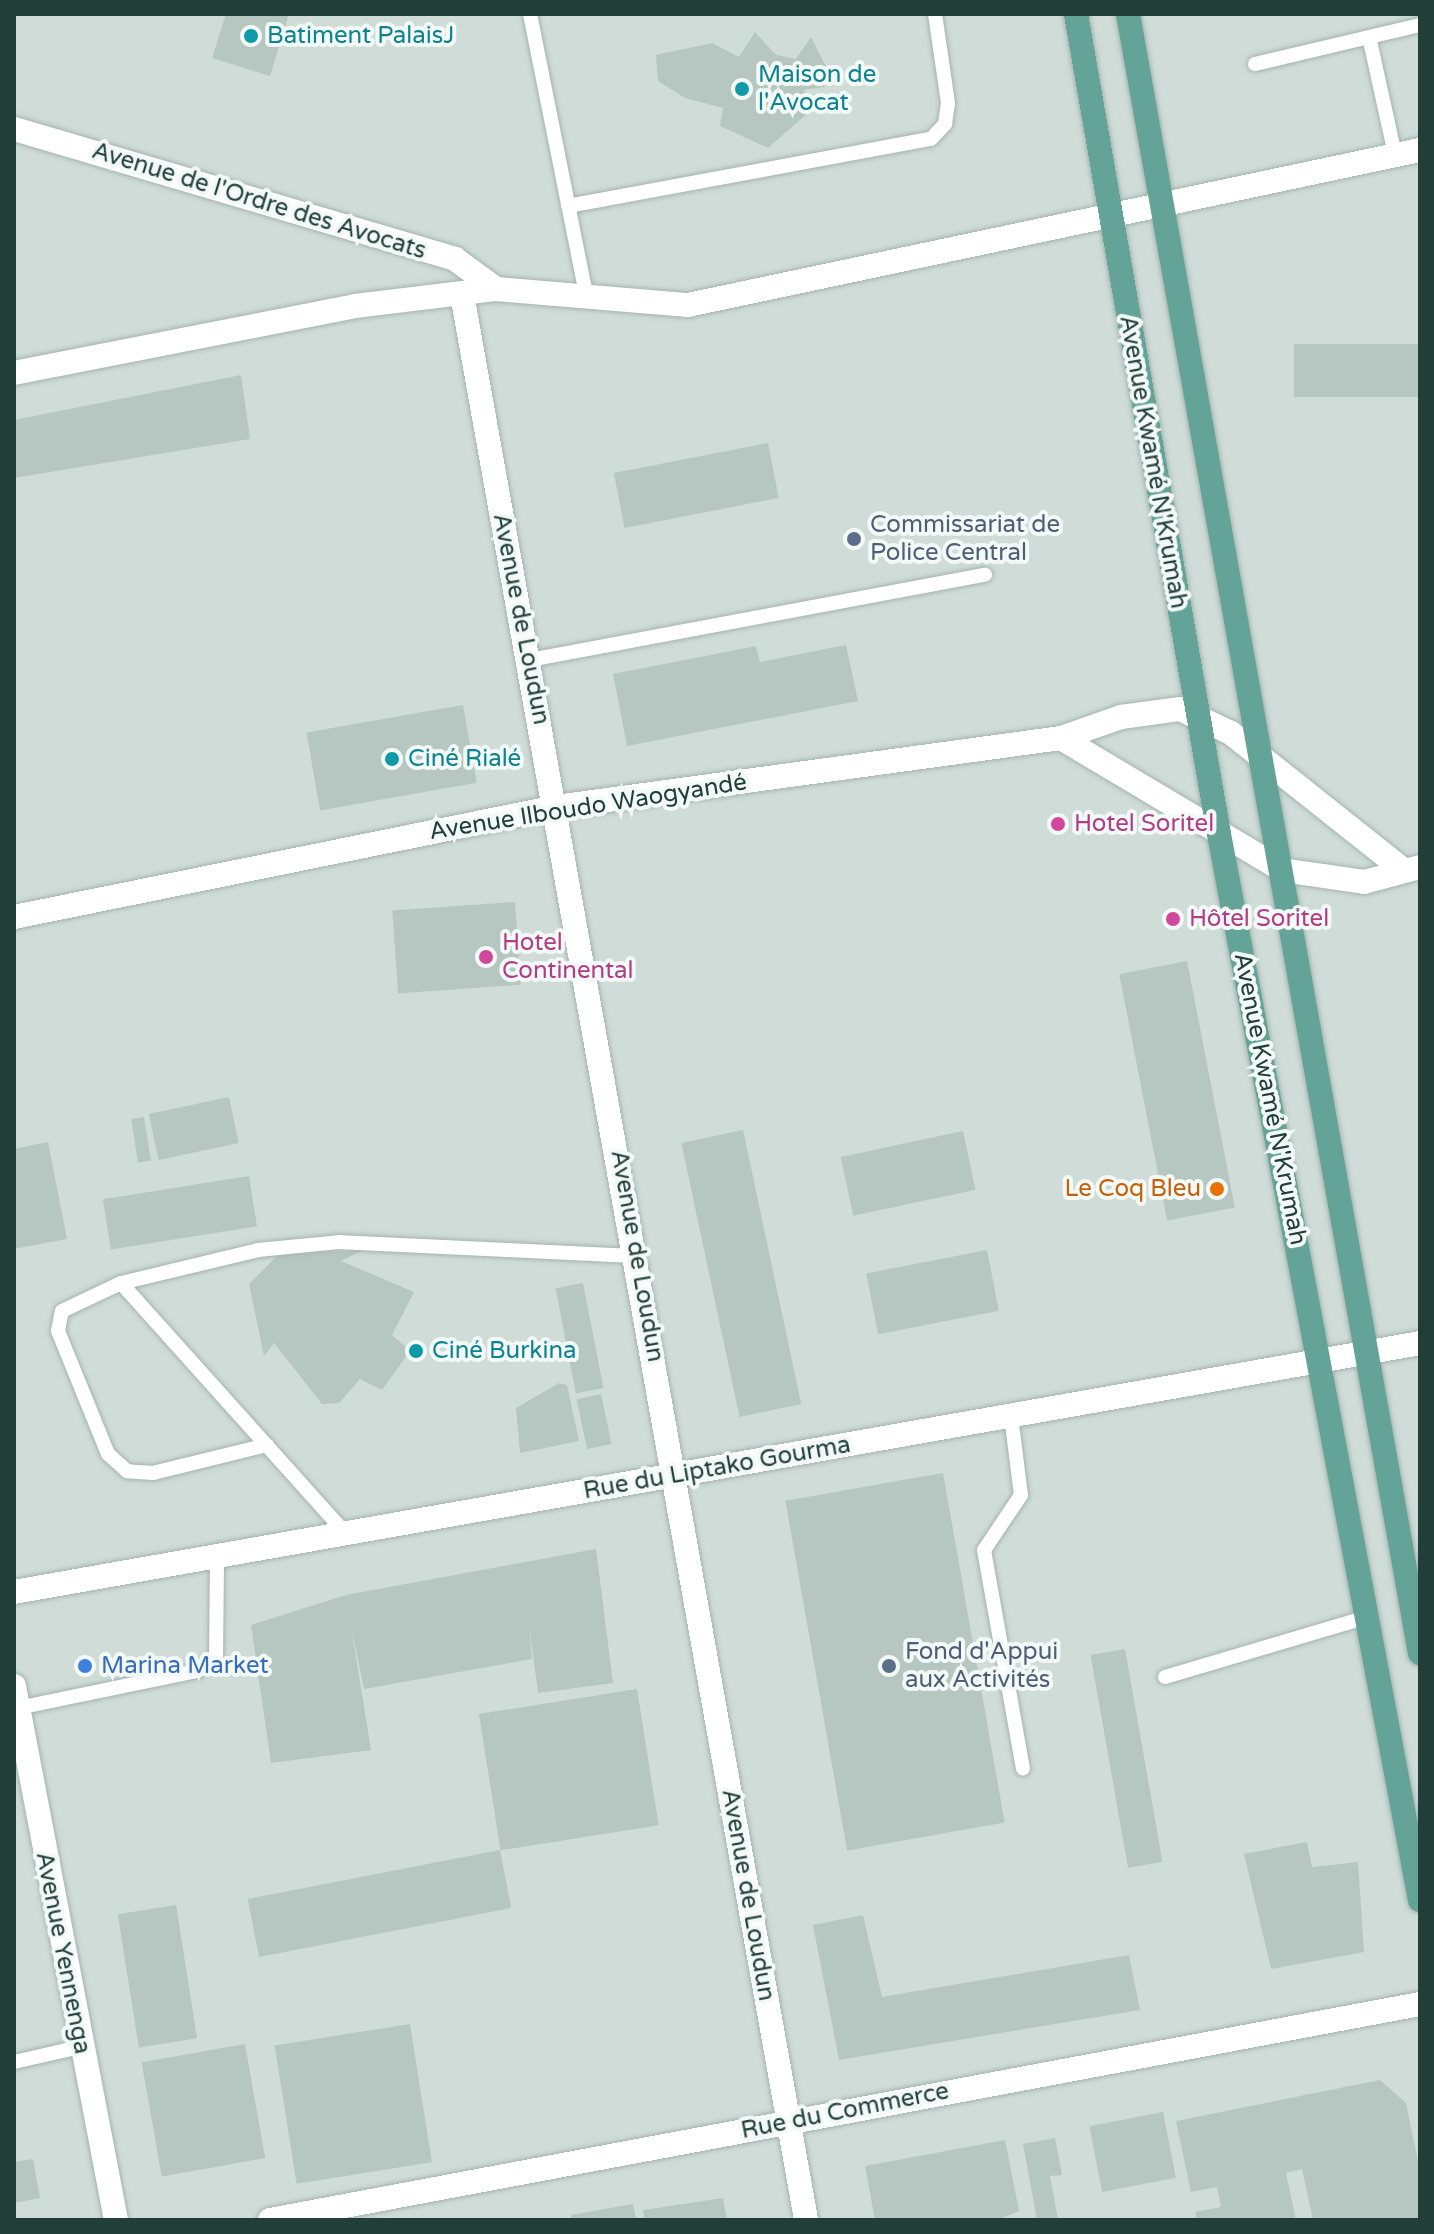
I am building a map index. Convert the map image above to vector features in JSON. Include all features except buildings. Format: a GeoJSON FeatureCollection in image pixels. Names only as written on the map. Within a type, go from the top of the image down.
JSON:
{"type":"FeatureCollection","features":[{"type":"Feature","properties":{"kind":"main road","name":"Avenue Kwamé N'Krumah"},"geometry":{"type":"LineString","coordinates":[[1076,14],[1219,834],[1420,1900]]}},
{"type":"Feature","properties":{"kind":"main road","name":"Avenue Kwamé N'Krumah"},"geometry":{"type":"LineString","coordinates":[[1128,14],[1166,206],[1363,1354],[1420,1653]]}},
{"type":"Feature","properties":{"kind":"street","name":"Avenue de l'Ordre des Avocats"},"geometry":{"type":"LineString","coordinates":[[14,129],[455,259],[496,289]]}},
{"type":"Feature","properties":{"kind":"street"},"geometry":{"type":"LineString","coordinates":[[14,373],[355,306],[496,289],[587,301],[688,305],[1420,150]]}},
{"type":"Feature","properties":{"kind":"street","name":"Avenue de Loudun"},"geometry":{"type":"LineString","coordinates":[[462,294],[638,1256],[806,2220]]}},
{"type":"Feature","properties":{"kind":"street"},"geometry":{"type":"LineString","coordinates":[[1198,712],[1411,868]]}},
{"type":"Feature","properties":{"kind":"street","name":"Avenue Ilboudo Waogyandé"},"geometry":{"type":"LineString","coordinates":[[14,917],[556,807],[1061,738],[1121,717],[1198,712]]}},
{"type":"Feature","properties":{"kind":"street"},"geometry":{"type":"LineString","coordinates":[[1061,738],[1153,790],[1219,834],[1282,870],[1364,882],[1411,868]]}},
{"type":"Feature","properties":{"kind":"street","name":"Rue du Liptako Gourma"},"geometry":{"type":"LineString","coordinates":[[14,1592],[1420,1343]]}},
{"type":"Feature","properties":{"kind":"street","name":"Avenue Yennenga"},"geometry":{"type":"LineString","coordinates":[[16,1697],[80,2047],[116,2220]]}},
{"type":"Feature","properties":{"kind":"street","name":"Rue du Commerce"},"geometry":{"type":"LineString","coordinates":[[270,2220],[1420,2004]]}},
{"type":"Feature","properties":{"kind":"lane"},"geometry":{"type":"LineString","coordinates":[[530,14],[587,301]]}},
{"type":"Feature","properties":{"kind":"lane"},"geometry":{"type":"LineString","coordinates":[[568,206],[931,139],[945,124],[948,103],[935,14]]}},
{"type":"Feature","properties":{"kind":"lane"},"geometry":{"type":"LineString","coordinates":[[1255,64],[1370,41],[1420,25]]}},
{"type":"Feature","properties":{"kind":"lane"},"geometry":{"type":"LineString","coordinates":[[1370,41],[1395,155]]}},
{"type":"Feature","properties":{"kind":"lane"},"geometry":{"type":"LineString","coordinates":[[529,660],[985,575]]}},
{"type":"Feature","properties":{"kind":"lane"},"geometry":{"type":"LineString","coordinates":[[267,1445],[153,1473],[127,1471],[108,1454],[58,1331],[62,1311],[121,1283],[258,1250],[339,1242],[638,1256]]}},
{"type":"Feature","properties":{"kind":"lane"},"geometry":{"type":"LineString","coordinates":[[121,1283],[346,1534]]}},
{"type":"Feature","properties":{"kind":"lane"},"geometry":{"type":"LineString","coordinates":[[1011,1416],[1021,1495],[984,1550],[1023,1769]]}},
{"type":"Feature","properties":{"kind":"lane"},"geometry":{"type":"LineString","coordinates":[[16,1697],[197,1671],[216,1659],[217,1556]]}},
{"type":"Feature","properties":{"kind":"lane"},"geometry":{"type":"LineString","coordinates":[[1165,1677],[1367,1617]]}},
{"type":"Feature","properties":{"kind":"lane"},"geometry":{"type":"LineString","coordinates":[[14,2062],[80,2047]]}},
{"type":"Feature","properties":{"kind":"shaded area"},"geometry":{"type":"Polygon","coordinates":[[[14,14],[1420,14],[1420,2220],[14,2220],[14,14]]]}},
{"type":"Feature","properties":{"kind":"place","name":"Batiment PalaisJ"},"geometry":{"type":"Point","coordinates":[251,36]}},
{"type":"Feature","properties":{"kind":"place","name":"Maison de l'Avocat"},"geometry":{"type":"Point","coordinates":[742,89]}},
{"type":"Feature","properties":{"kind":"place","name":"Commissariat de Police Central"},"geometry":{"type":"Point","coordinates":[854,539]}},
{"type":"Feature","properties":{"kind":"place","name":"Ciné Rialé"},"geometry":{"type":"Point","coordinates":[392,759]}},
{"type":"Feature","properties":{"kind":"place","name":"Hotel Soritel"},"geometry":{"type":"Point","coordinates":[1058,824]}},
{"type":"Feature","properties":{"kind":"place","name":"Hôtel Soritel"},"geometry":{"type":"Point","coordinates":[1173,919]}},
{"type":"Feature","properties":{"kind":"place","name":"Hotel Continental"},"geometry":{"type":"Point","coordinates":[486,957]}},
{"type":"Feature","properties":{"kind":"place","name":"Le Coq Bleu"},"geometry":{"type":"Point","coordinates":[1217,1189]}},
{"type":"Feature","properties":{"kind":"place","name":"Ciné Burkina"},"geometry":{"type":"Point","coordinates":[416,1351]}},
{"type":"Feature","properties":{"kind":"place","name":"Marina Market"},"geometry":{"type":"Point","coordinates":[85,1666]}},
{"type":"Feature","properties":{"kind":"place","name":"Fond d'Appui aux Activités"},"geometry":{"type":"Point","coordinates":[889,1666]}}]}
